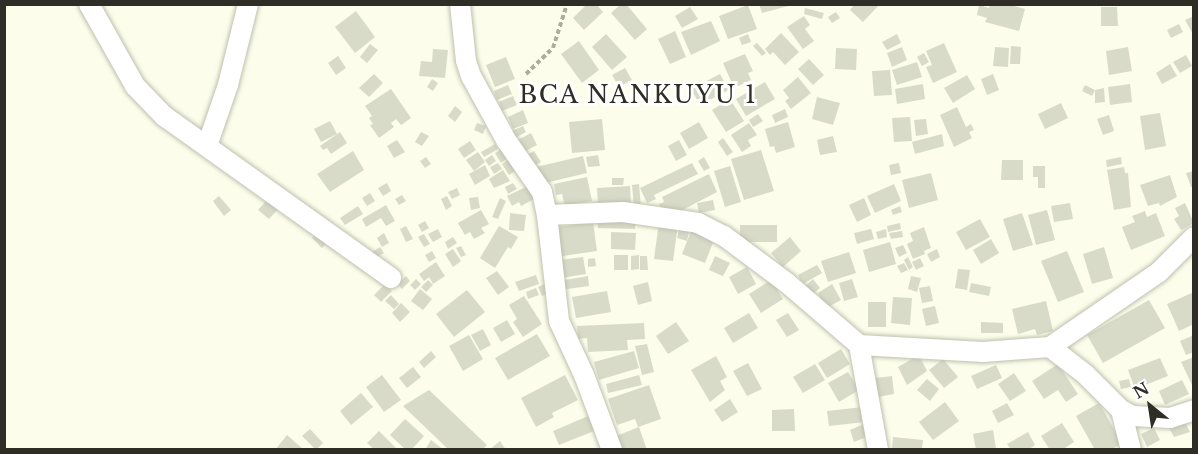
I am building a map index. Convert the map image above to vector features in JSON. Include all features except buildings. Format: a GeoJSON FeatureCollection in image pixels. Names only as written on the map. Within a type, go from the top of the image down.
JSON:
{"type":"FeatureCollection","features":[{"type":"Feature","properties":{"kind":"street"},"geometry":{"type":"LineString","coordinates":[[88,4],[135,86],[164,116],[391,278]]}},
{"type":"Feature","properties":{"kind":"street"},"geometry":{"type":"LineString","coordinates":[[207,146],[228,85],[248,4]]}},
{"type":"Feature","properties":{"kind":"street"},"geometry":{"type":"LineString","coordinates":[[460,4],[466,61],[471,76],[506,140],[539,186],[548,215],[559,321],[584,375],[612,450]]}},
{"type":"Feature","properties":{"kind":"street"},"geometry":{"type":"LineString","coordinates":[[548,215],[623,212],[698,223],[740,247],[840,326],[859,345],[878,450]]}},
{"type":"Feature","properties":{"kind":"street"},"geometry":{"type":"LineString","coordinates":[[859,345],[983,352],[1050,348],[1159,272],[1194,237]]}},
{"type":"Feature","properties":{"kind":"street"},"geometry":{"type":"LineString","coordinates":[[1050,348],[1084,374],[1121,410],[1146,419],[1170,418],[1194,410]]}},
{"type":"Feature","properties":{"kind":"street"},"geometry":{"type":"LineString","coordinates":[[1121,410],[1131,450]]}},
{"type":"Feature","properties":{"kind":"path"},"geometry":{"type":"LineString","coordinates":[[526,74],[553,48],[567,4]]}},
{"type":"Feature","properties":{"kind":"district","name":"BCA NANKUYU 1"},"geometry":{"type":"Point","coordinates":[638,95]}}]}
